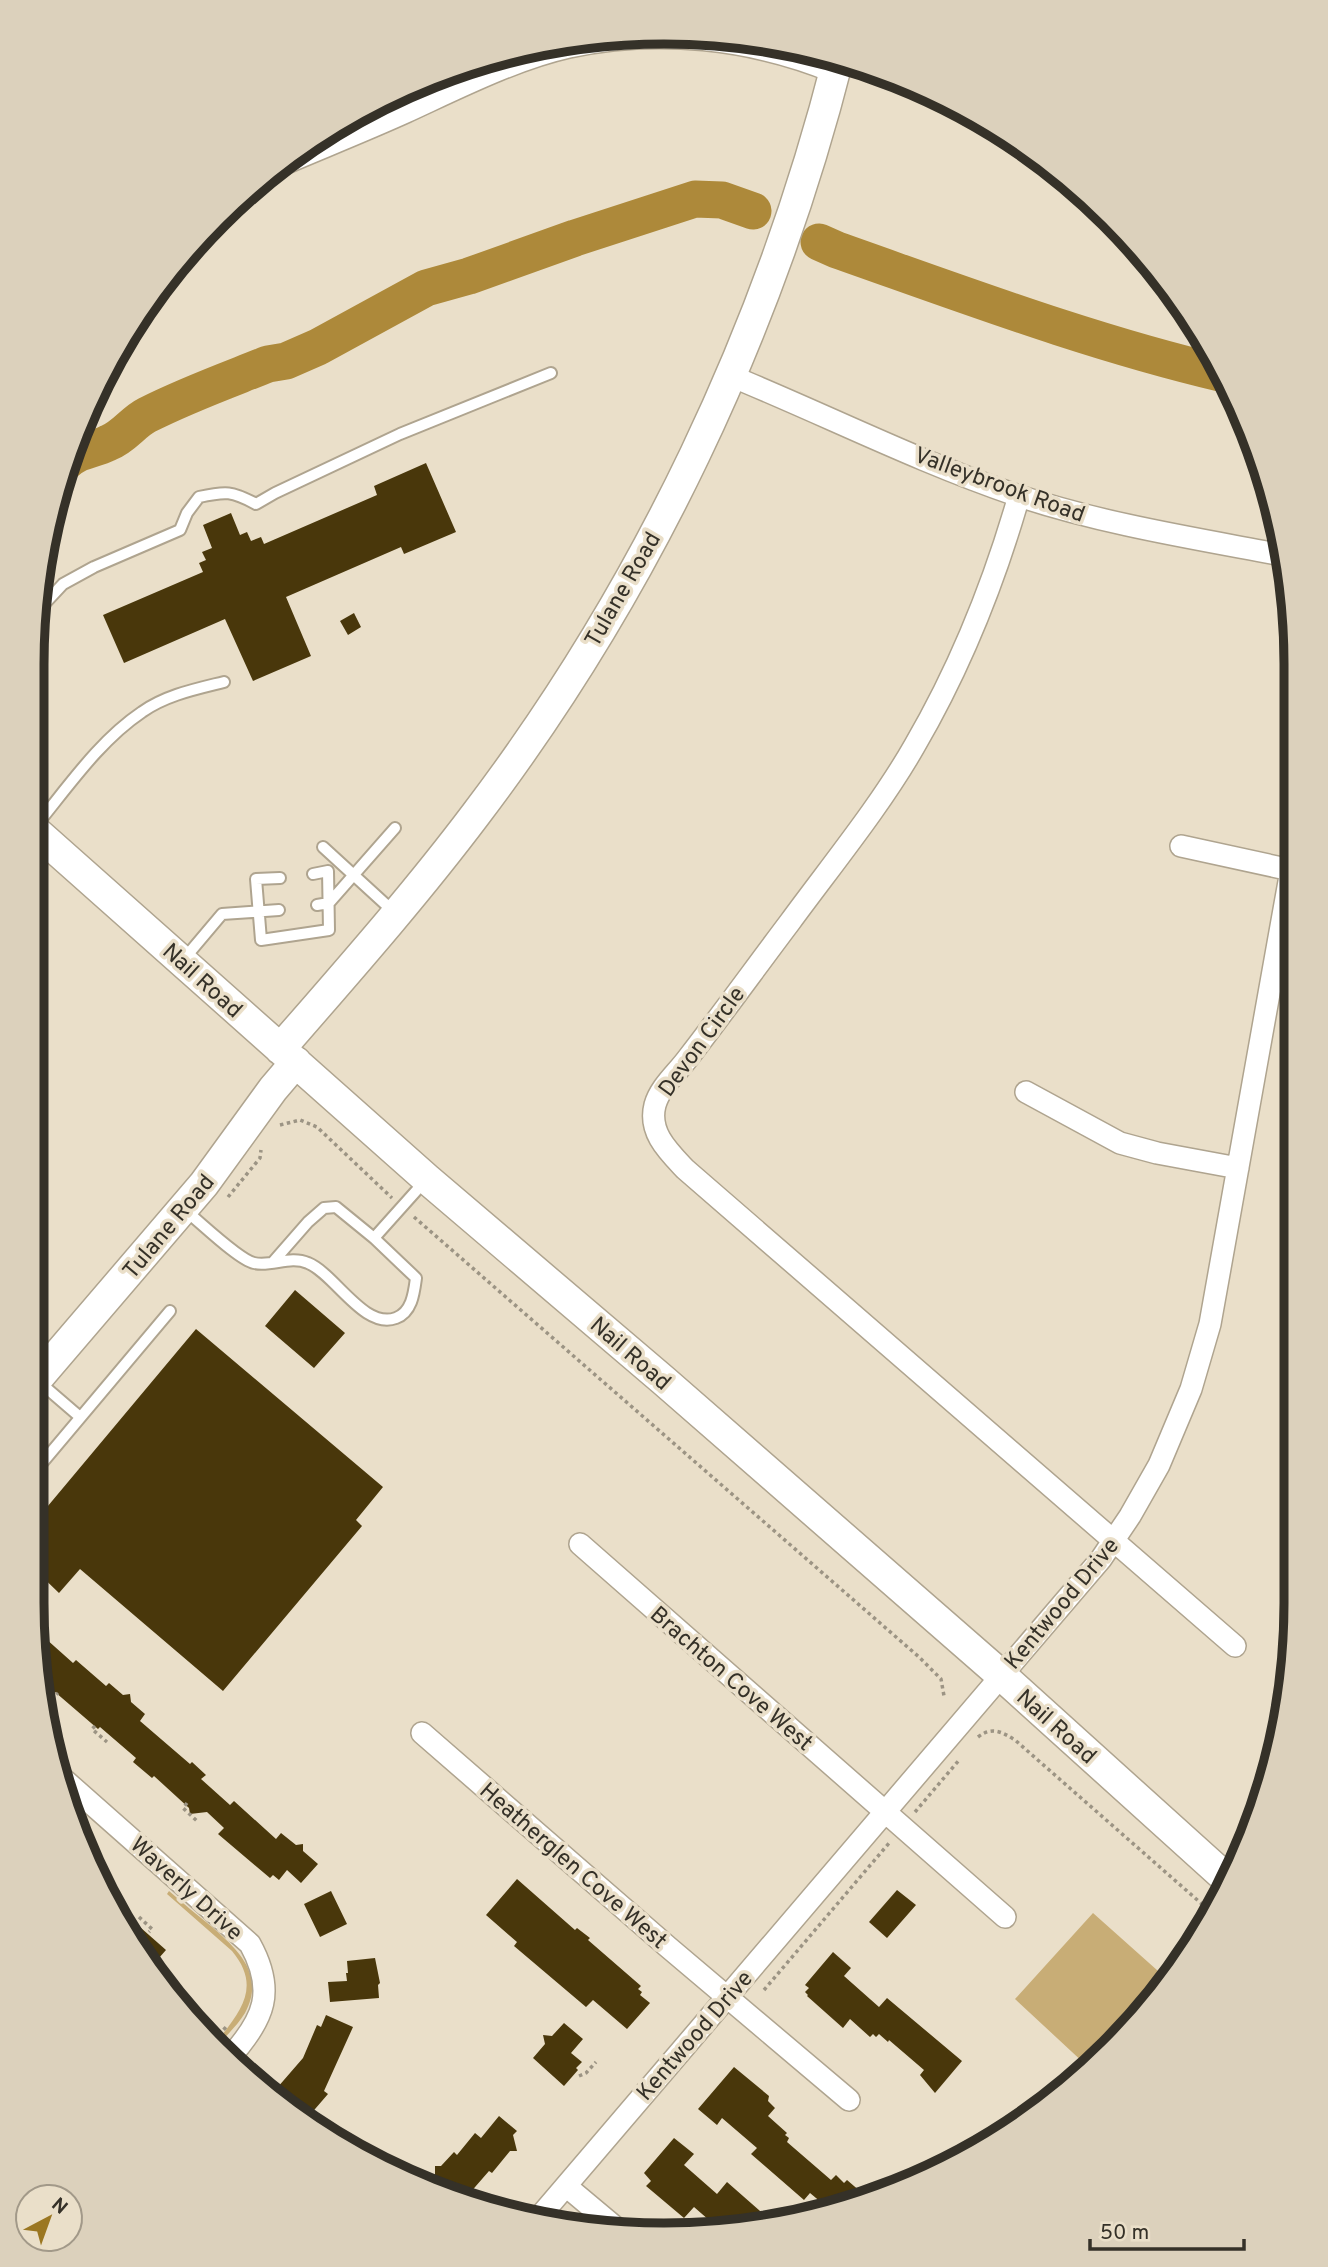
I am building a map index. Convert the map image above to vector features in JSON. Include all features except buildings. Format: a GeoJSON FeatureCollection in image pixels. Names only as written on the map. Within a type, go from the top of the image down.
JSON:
{"type":"FeatureCollection","features":[{"type":"Feature","properties":{"kind":"street"},"geometry":{"type":"LineString","coordinates":[[780,55],[821,64]]}},
{"type":"Feature","properties":{"kind":"street"},"geometry":{"type":"LineString","coordinates":[[440,86],[481,78],[544,56]]}},
{"type":"Feature","properties":{"kind":"street","name":"Tulane Road"},"geometry":{"type":"LineString","coordinates":[[44,1372],[193,1217],[204,1184],[273,1089],[288,1055],[477,813],[539,726],[591,644],[677,491],[731,376],[777,258],[835,68]]}},
{"type":"Feature","properties":{"kind":"street"},"geometry":{"type":"LineString","coordinates":[[348,131],[409,99]]}},
{"type":"Feature","properties":{"kind":"street","name":"Valleybrook Road"},"geometry":{"type":"LineString","coordinates":[[731,376],[972,479],[1019,496],[1112,523],[1274,553]]}},
{"type":"Feature","properties":{"kind":"street","name":"Devon Circle"},"geometry":{"type":"LineString","coordinates":[[1019,496],[1003,552],[979,617],[943,695],[915,746],[895,778],[802,905],[660,1092],[655,1104],[654,1122],[661,1141],[685,1169],[1235,1646]]}},
{"type":"Feature","properties":{"kind":"street","name":"Nail Road"},"geometry":{"type":"LineString","coordinates":[[44,839],[427,1179],[673,1389],[1000,1675],[1221,1874]]}},
{"type":"Feature","properties":{"kind":"street"},"geometry":{"type":"LineString","coordinates":[[1181,846],[1284,868]]}},
{"type":"Feature","properties":{"kind":"street","name":"Kentwood Drive"},"geometry":{"type":"LineString","coordinates":[[544,2211],[1101,1559],[1159,1465],[1191,1389],[1216,1296],[1284,909]]}},
{"type":"Feature","properties":{"kind":"street"},"geometry":{"type":"LineString","coordinates":[[1026,1092],[1120,1143],[1157,1153],[1238,1167]]}},
{"type":"Feature","properties":{"kind":"street","name":"Brachton Cove West"},"geometry":{"type":"LineString","coordinates":[[580,1544],[1005,1917]]}},
{"type":"Feature","properties":{"kind":"street","name":"Heatherglen Cove West"},"geometry":{"type":"LineString","coordinates":[[422,1732],[849,2100]]}},
{"type":"Feature","properties":{"kind":"street","name":"Waverly Drive"},"geometry":{"type":"LineString","coordinates":[[72,1787],[250,1944],[263,1973],[265,1992],[257,2022],[235,2051]]}},
{"type":"Feature","properties":{"kind":"street"},"geometry":{"type":"LineString","coordinates":[[566,2186],[607,2220]]}},
{"type":"Feature","properties":{"kind":"lane"},"geometry":{"type":"LineString","coordinates":[[47,601],[63,584],[94,567],[180,530],[187,513],[199,496],[236,493],[256,504],[400,434],[551,373]]}},
{"type":"Feature","properties":{"kind":"lane"},"geometry":{"type":"LineString","coordinates":[[44,816],[97,752],[143,711],[179,694],[223,682]]}},
{"type":"Feature","properties":{"kind":"lane"},"geometry":{"type":"LineString","coordinates":[[317,905],[329,903],[395,828]]}},
{"type":"Feature","properties":{"kind":"lane"},"geometry":{"type":"LineString","coordinates":[[323,848],[396,914]]}},
{"type":"Feature","properties":{"kind":"lane"},"geometry":{"type":"LineString","coordinates":[[280,877],[256,879],[261,940],[329,930],[328,871],[313,874]]}},
{"type":"Feature","properties":{"kind":"lane"},"geometry":{"type":"LineString","coordinates":[[182,961],[222,914],[279,910]]}},
{"type":"Feature","properties":{"kind":"lane"},"geometry":{"type":"LineString","coordinates":[[374,1238],[427,1179]]}},
{"type":"Feature","properties":{"kind":"lane"},"geometry":{"type":"LineString","coordinates":[[193,1217],[229,1247],[254,1263],[272,1262],[289,1260],[308,1263],[370,1316],[390,1321],[403,1316],[414,1298],[416,1278],[374,1238],[336,1208],[324,1208],[307,1222],[272,1262]]}},
{"type":"Feature","properties":{"kind":"lane"},"geometry":{"type":"LineString","coordinates":[[44,1460],[170,1311]]}},
{"type":"Feature","properties":{"kind":"lane"},"geometry":{"type":"LineString","coordinates":[[44,1390],[80,1417]]}},
{"type":"Feature","properties":{"kind":"path"},"geometry":{"type":"LineString","coordinates":[[274,1129],[281,1124],[300,1120],[317,1127],[402,1207],[919,1657],[941,1679],[944,1696]]}},
{"type":"Feature","properties":{"kind":"path"},"geometry":{"type":"LineString","coordinates":[[193,1217],[260,1158],[261,1147]]}},
{"type":"Feature","properties":{"kind":"path"},"geometry":{"type":"LineString","coordinates":[[51,1696],[53,1698],[58,1693]]}},
{"type":"Feature","properties":{"kind":"path"},"geometry":{"type":"LineString","coordinates":[[95,1726],[92,1729],[107,1742]]}},
{"type":"Feature","properties":{"kind":"path"},"geometry":{"type":"LineString","coordinates":[[978,1737],[994,1730],[1015,1740],[1205,1906]]}},
{"type":"Feature","properties":{"kind":"path"},"geometry":{"type":"LineString","coordinates":[[764,1990],[961,1758]]}},
{"type":"Feature","properties":{"kind":"path"},"geometry":{"type":"LineString","coordinates":[[187,1803],[183,1808],[197,1821]]}},
{"type":"Feature","properties":{"kind":"path"},"geometry":{"type":"LineString","coordinates":[[139,1917],[152,1928],[149,1932]]}},
{"type":"Feature","properties":{"kind":"path"},"geometry":{"type":"LineString","coordinates":[[219,2035],[232,2020]]}},
{"type":"Feature","properties":{"kind":"path"},"geometry":{"type":"LineString","coordinates":[[579,2076],[586,2073],[596,2062]]}},
{"type":"Feature","properties":{"kind":"shaded area"},"geometry":{"type":"Polygon","coordinates":[[[169,1891],[230,1944],[239,1953],[250,1974],[251,1999],[245,2013],[223,2040],[220,2037],[241,2008],[245,1997],[247,1987],[241,1964],[232,1951],[167,1894],[169,1891]]]}},
{"type":"Feature","properties":{"kind":"shaded area"},"geometry":{"type":"Polygon","coordinates":[[[1093,1913],[1161,1974],[1103,2042],[1082,2061],[1015,1999],[1093,1913]]]}},
{"type":"Feature","properties":{"kind":"waterway"},"geometry":{"type":"LineString","coordinates":[[82,452],[114,440],[142,418],[162,408],[268,364],[286,361],[318,347],[426,288],[469,276],[695,199],[722,200],[753,211]]}},
{"type":"Feature","properties":{"kind":"waterway"},"geometry":{"type":"LineString","coordinates":[[819,242],[1077,333],[1210,370]]}}]}
